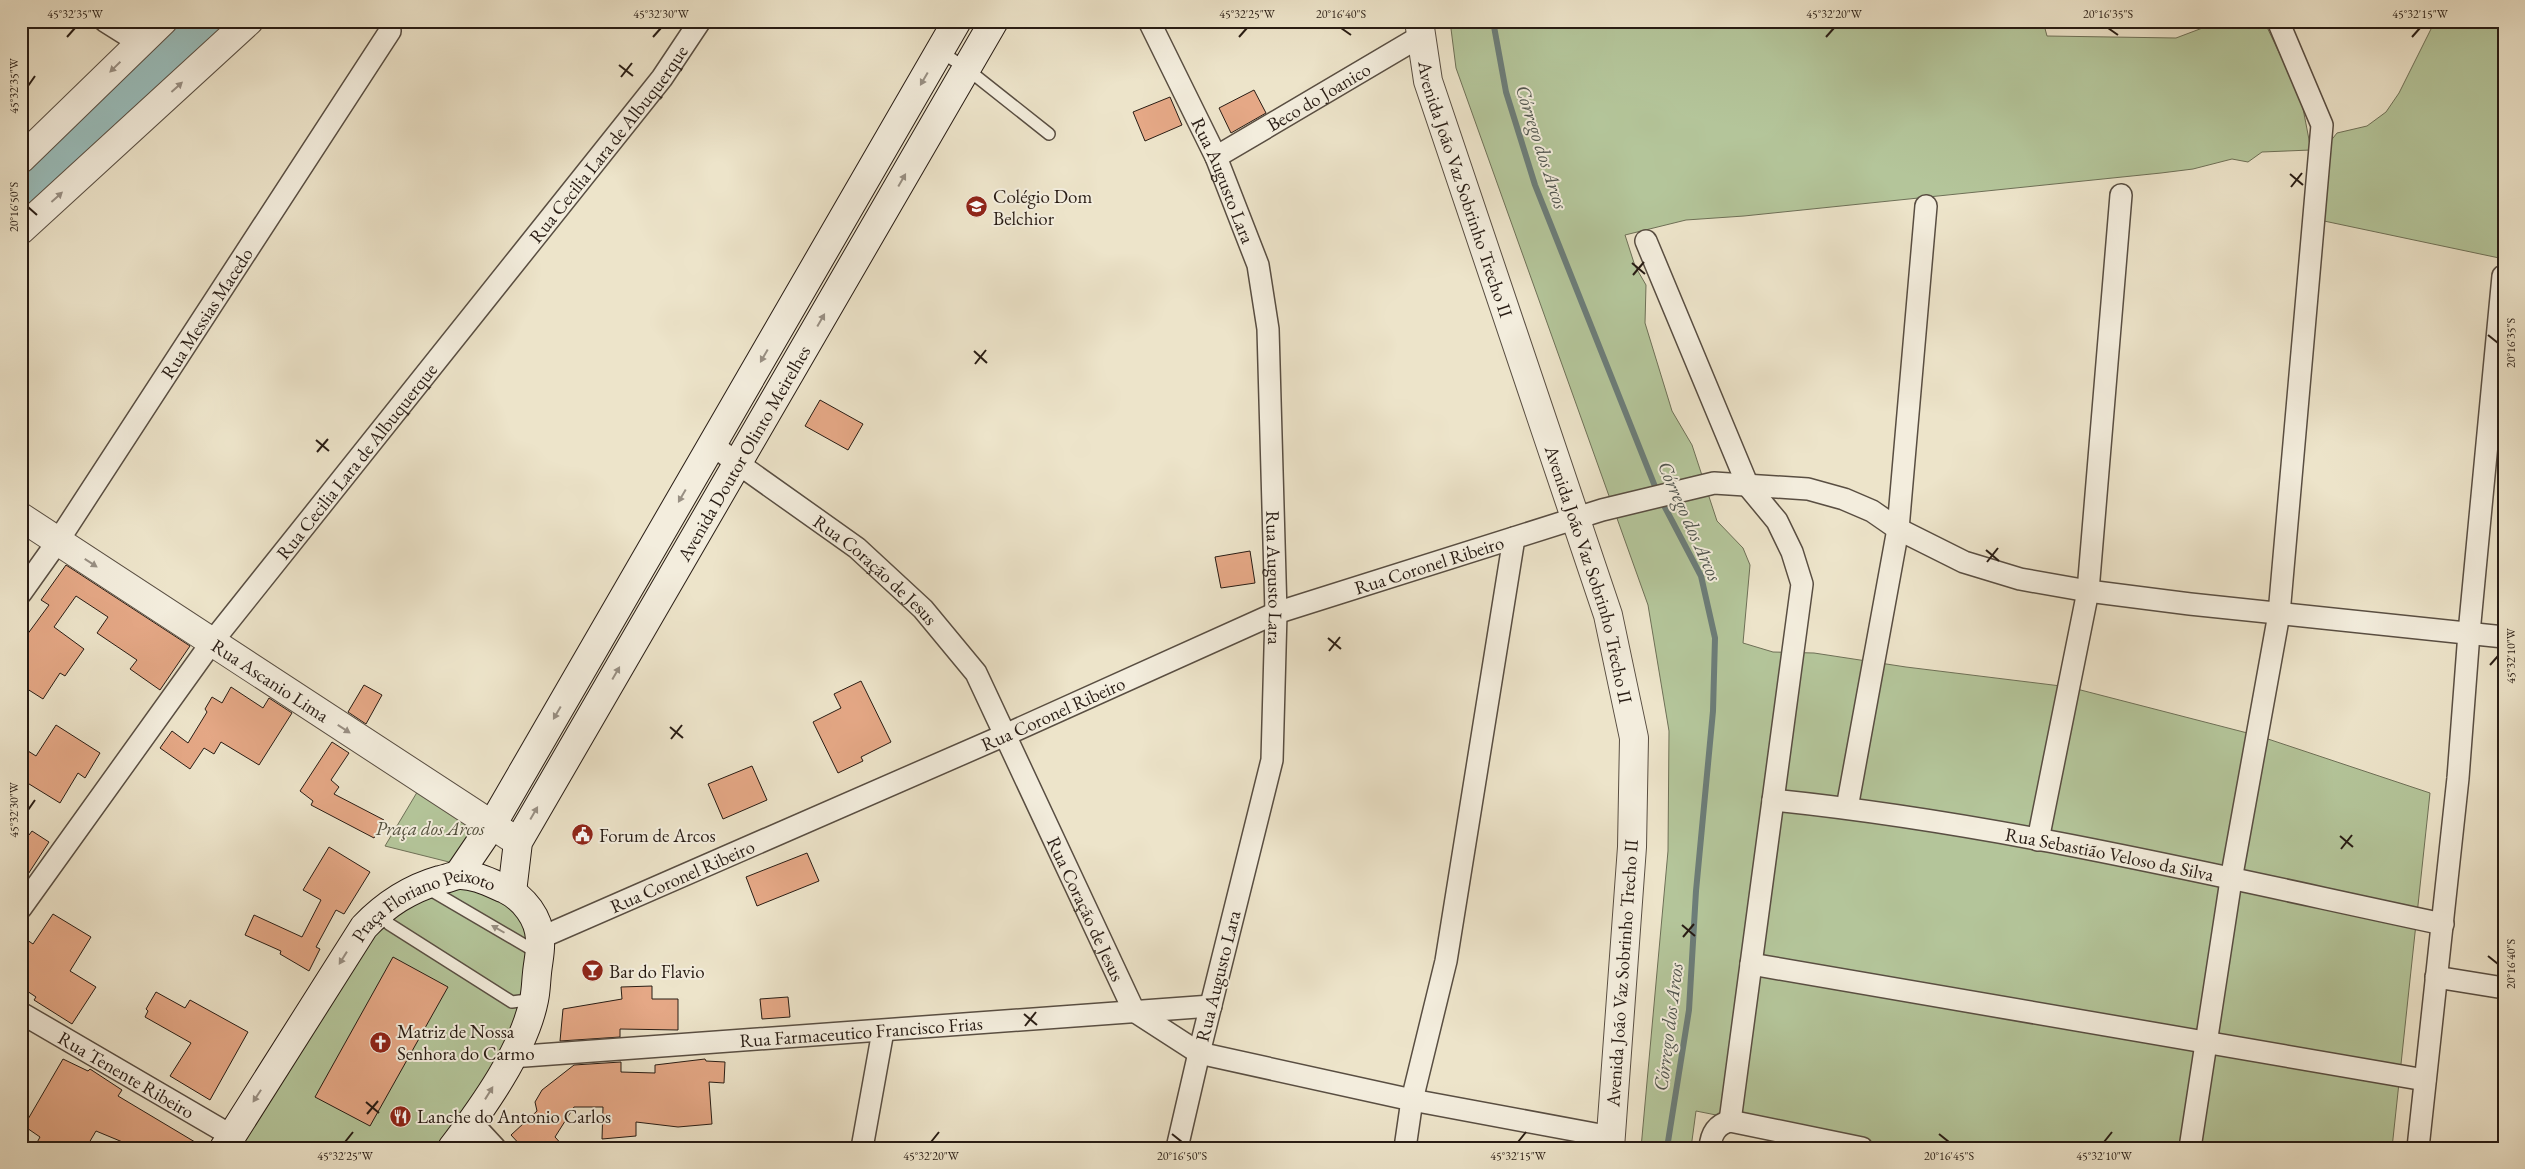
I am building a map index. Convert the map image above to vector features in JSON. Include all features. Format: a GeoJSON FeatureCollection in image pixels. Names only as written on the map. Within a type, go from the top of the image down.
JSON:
{"type":"FeatureCollection","features":[{"type":"Feature","properties":{"kind":"main road"},"geometry":{"type":"LineString","coordinates":[[21,159],[163,21]]}},
{"type":"Feature","properties":{"kind":"main road"},"geometry":{"type":"LineString","coordinates":[[21,230],[249,21]]}},
{"type":"Feature","properties":{"kind":"main road","name":"Avenida Doutor Olinto Meirelhes"},"geometry":{"type":"LineString","coordinates":[[458,875],[492,825],[957,21]]}},
{"type":"Feature","properties":{"kind":"main road","name":"Avenida Doutor Olinto Meirelhes"},"geometry":{"type":"LineString","coordinates":[[512,892],[518,842],[994,21]]}},
{"type":"Feature","properties":{"kind":"main road","name":"Avenida João Vaz Sobrinho Trecho II"},"geometry":{"type":"LineString","coordinates":[[1420,29],[1428,81],[1608,614],[1634,738],[1632,847],[1610,1142]]}},
{"type":"Feature","properties":{"kind":"main road"},"geometry":{"type":"LineString","coordinates":[[833,236],[861,251]]}},
{"type":"Feature","properties":{"kind":"main road","name":"Rua Ascanio Lima"},"geometry":{"type":"LineString","coordinates":[[21,517],[518,842]]}},
{"type":"Feature","properties":{"kind":"main road"},"geometry":{"type":"LineString","coordinates":[[603,634],[629,650]]}},
{"type":"Feature","properties":{"kind":"main road","name":"Praça Floriano Peixoto"},"geometry":{"type":"LineString","coordinates":[[228,1142],[364,927],[382,908],[403,894],[458,875],[482,879],[512,892],[525,903],[534,915],[540,946],[535,999],[528,1021],[511,1057],[471,1122],[452,1148]]}},
{"type":"Feature","properties":{"kind":"street"},"geometry":{"type":"LineString","coordinates":[[105,21],[140,43]]}},
{"type":"Feature","properties":{"kind":"street","name":"Rua Cecilia Lara de Albuquerque"},"geometry":{"type":"LineString","coordinates":[[21,908],[212,642],[662,78],[700,21]]}},
{"type":"Feature","properties":{"kind":"street","name":"Rua Augusto Lara"},"geometry":{"type":"LineString","coordinates":[[1149,21],[1216,158],[1258,265],[1268,329],[1276,613],[1272,760],[1199,1053],[1178,1148]]}},
{"type":"Feature","properties":{"kind":"street"},"geometry":{"type":"LineString","coordinates":[[2190,1148],[2231,880],[2279,614],[2322,125],[2278,21]]}},
{"type":"Feature","properties":{"kind":"street","name":"Beco do Joanico"},"geometry":{"type":"LineString","coordinates":[[1216,158],[1420,29]]}},
{"type":"Feature","properties":{"kind":"street","name":"Rua Messias Macedo"},"geometry":{"type":"LineString","coordinates":[[21,593],[58,541],[390,31]]}},
{"type":"Feature","properties":{"kind":"street"},"geometry":{"type":"LineString","coordinates":[[2038,840],[2088,591],[2121,195]]}},
{"type":"Feature","properties":{"kind":"street"},"geometry":{"type":"LineString","coordinates":[[1847,808],[1898,529],[1926,206]]}},
{"type":"Feature","properties":{"kind":"street"},"geometry":{"type":"LineString","coordinates":[[1646,241],[1748,486],[1777,520],[1792,552],[1802,584],[1730,1121]]}},
{"type":"Feature","properties":{"kind":"street"},"geometry":{"type":"LineString","coordinates":[[2418,1148],[2458,778],[2469,633],[2503,276]]}},
{"type":"Feature","properties":{"kind":"street","name":"Rua Coração de Jesus"},"geometry":{"type":"LineString","coordinates":[[712,445],[857,548],[923,609],[976,673],[1134,1011]]}},
{"type":"Feature","properties":{"kind":"street","name":"Rua Coronel Ribeiro"},"geometry":{"type":"LineString","coordinates":[[540,946],[1276,613],[1602,510],[1714,484],[1808,489],[1844,499],[1872,511],[1898,529],[1964,562],[2020,579],[2088,591],[2279,614],[2504,637]]}},
{"type":"Feature","properties":{"kind":"street"},"geometry":{"type":"LineString","coordinates":[[1405,1148],[1412,1100],[1446,961],[1514,538]]}},
{"type":"Feature","properties":{"kind":"street","name":"Rua Sebastião Veloso da Silva"},"geometry":{"type":"LineString","coordinates":[[1773,800],[1847,808],[2038,840],[2442,924]]}},
{"type":"Feature","properties":{"kind":"street"},"geometry":{"type":"LineString","coordinates":[[1751,964],[2425,1080]]}},
{"type":"Feature","properties":{"kind":"street"},"geometry":{"type":"LineString","coordinates":[[2436,977],[2504,988]]}},
{"type":"Feature","properties":{"kind":"street","name":"Rua Farmaceutico Francisco Frias"},"geometry":{"type":"LineString","coordinates":[[511,1057],[1211,1006]]}},
{"type":"Feature","properties":{"kind":"street"},"geometry":{"type":"LineString","coordinates":[[1134,1011],[1199,1053],[1610,1142]]}},
{"type":"Feature","properties":{"kind":"street","name":"Rua Tenente Ribeiro"},"geometry":{"type":"LineString","coordinates":[[21,1014],[228,1142]]}},
{"type":"Feature","properties":{"kind":"street"},"geometry":{"type":"LineString","coordinates":[[862,1148],[883,1031]]}},
{"type":"Feature","properties":{"kind":"street"},"geometry":{"type":"LineString","coordinates":[[1710,1148],[1711,1136],[1716,1128],[1722,1123],[1730,1121],[1862,1148]]}},
{"type":"Feature","properties":{"kind":"street"},"geometry":{"type":"LineString","coordinates":[[471,1122],[496,1148]]}},
{"type":"Feature","properties":{"kind":"lane"},"geometry":{"type":"LineString","coordinates":[[940,51],[1049,134]]}},
{"type":"Feature","properties":{"kind":"lane"},"geometry":{"type":"LineString","coordinates":[[422,886],[540,946]]}},
{"type":"Feature","properties":{"kind":"lane"},"geometry":{"type":"LineString","coordinates":[[382,908],[389,924],[512,1002],[535,999]]}},
{"type":"Feature","properties":{"kind":"green space"},"geometry":{"type":"Polygon","coordinates":[[[1450,21],[2043,21],[2047,36],[2176,38],[2221,21],[2264,21],[2301,98],[2311,150],[2262,152],[2248,162],[2232,159],[2193,169],[2161,173],[1744,216],[1686,220],[1625,235],[1635,266],[1646,285],[1645,323],[1672,411],[1692,445],[1717,521],[1743,548],[1750,565],[1743,643],[1773,652],[1814,653],[1906,667],[2069,687],[2259,736],[2430,793],[2392,1148],[1882,1148],[1696,1111],[1691,1148],[1641,1148],[1668,851],[1669,731],[1648,605],[1456,68],[1450,21]]]}},
{"type":"Feature","properties":{"kind":"green space"},"geometry":{"type":"Polygon","coordinates":[[[2435,21],[2504,21],[2504,259],[2324,221],[2325,148],[2337,133],[2367,126],[2386,112],[2399,93],[2435,21]]]}},
{"type":"Feature","properties":{"kind":"green space","name":"Praça dos Arcos"},"geometry":{"type":"Polygon","coordinates":[[[419,789],[475,822],[453,863],[385,846],[419,789]]]}},
{"type":"Feature","properties":{"kind":"green space"},"geometry":{"type":"Polygon","coordinates":[[[459,877],[511,895],[538,950],[427,886],[459,877]]]}},
{"type":"Feature","properties":{"kind":"green space"},"geometry":{"type":"Polygon","coordinates":[[[423,888],[537,956],[531,1001],[448,1148],[227,1148],[351,949],[423,888]]]}},
{"type":"Feature","properties":{"kind":"building"},"geometry":{"type":"Polygon","coordinates":[[[1254,90],[1266,113],[1231,133],[1219,108],[1254,90]]]}},
{"type":"Feature","properties":{"kind":"building"},"geometry":{"type":"Polygon","coordinates":[[[1170,97],[1182,125],[1145,141],[1133,112],[1170,97]]]}},
{"type":"Feature","properties":{"kind":"building"},"geometry":{"type":"Polygon","coordinates":[[[820,400],[863,424],[848,450],[805,426],[820,400]]]}},
{"type":"Feature","properties":{"kind":"building"},"geometry":{"type":"Polygon","coordinates":[[[1250,551],[1255,583],[1221,588],[1215,557],[1250,551]]]}},
{"type":"Feature","properties":{"kind":"building"},"geometry":{"type":"Polygon","coordinates":[[[66,565],[190,646],[160,690],[130,669],[137,660],[97,633],[108,617],[76,596],[54,627],[84,649],[65,676],[60,673],[43,699],[21,685],[21,643],[49,605],[41,600],[66,565]]]}},
{"type":"Feature","properties":{"kind":"building"},"geometry":{"type":"Polygon","coordinates":[[[861,681],[891,742],[861,757],[863,761],[838,773],[813,722],[841,708],[834,694],[861,681]]]}},
{"type":"Feature","properties":{"kind":"building"},"geometry":{"type":"Polygon","coordinates":[[[364,685],[382,695],[366,724],[348,712],[364,685]]]}},
{"type":"Feature","properties":{"kind":"building"},"geometry":{"type":"Polygon","coordinates":[[[231,687],[263,708],[269,698],[292,713],[259,765],[221,742],[214,754],[204,748],[190,769],[160,748],[172,731],[188,743],[207,712],[205,709],[212,697],[222,703],[231,687]]]}},
{"type":"Feature","properties":{"kind":"building"},"geometry":{"type":"Polygon","coordinates":[[[56,725],[100,753],[85,778],[78,773],[60,803],[21,779],[21,762],[28,751],[36,756],[56,725]]]}},
{"type":"Feature","properties":{"kind":"building"},"geometry":{"type":"Polygon","coordinates":[[[332,742],[349,753],[331,780],[339,787],[334,794],[384,820],[374,838],[311,805],[313,801],[300,791],[332,742]]]}},
{"type":"Feature","properties":{"kind":"building"},"geometry":{"type":"Polygon","coordinates":[[[752,766],[767,800],[723,819],[708,784],[752,766]]]}},
{"type":"Feature","properties":{"kind":"building"},"geometry":{"type":"Polygon","coordinates":[[[21,830],[29,835],[32,831],[49,842],[21,885],[21,830]]]}},
{"type":"Feature","properties":{"kind":"building"},"geometry":{"type":"Polygon","coordinates":[[[329,847],[370,872],[344,914],[336,910],[316,947],[320,949],[309,971],[280,954],[281,951],[245,935],[254,915],[302,937],[321,900],[303,890],[329,847]]]}},
{"type":"Feature","properties":{"kind":"building"},"geometry":{"type":"Polygon","coordinates":[[[807,853],[819,881],[757,906],[746,877],[807,853]]]}},
{"type":"Feature","properties":{"kind":"building"},"geometry":{"type":"Polygon","coordinates":[[[53,914],[91,937],[70,971],[96,987],[72,1024],[34,1000],[36,997],[21,987],[21,936],[33,944],[53,914]]]}},
{"type":"Feature","properties":{"kind":"building","name":"Matriz de Nossa Senhora do Carmo"},"geometry":{"type":"Polygon","coordinates":[[[393,957],[448,987],[370,1126],[315,1097],[393,957]]]}},
{"type":"Feature","properties":{"kind":"building"},"geometry":{"type":"Polygon","coordinates":[[[652,986],[652,999],[678,999],[678,1030],[620,1029],[620,1037],[560,1041],[563,1009],[622,999],[621,987],[652,986]]]}},
{"type":"Feature","properties":{"kind":"building"},"geometry":{"type":"Polygon","coordinates":[[[156,992],[185,1008],[190,1000],[248,1032],[210,1100],[170,1076],[191,1043],[145,1017],[148,1011],[146,1009],[156,992]]]}},
{"type":"Feature","properties":{"kind":"building"},"geometry":{"type":"Polygon","coordinates":[[[788,997],[790,1017],[762,1019],[760,999],[788,997]]]}},
{"type":"Feature","properties":{"kind":"building"},"geometry":{"type":"Polygon","coordinates":[[[63,1059],[88,1071],[90,1069],[122,1090],[118,1096],[205,1148],[137,1148],[96,1131],[86,1148],[34,1148],[40,1137],[24,1126],[63,1059]]]}},
{"type":"Feature","properties":{"kind":"building"},"geometry":{"type":"Polygon","coordinates":[[[705,1059],[706,1061],[725,1062],[724,1083],[709,1082],[712,1124],[678,1127],[636,1122],[636,1136],[602,1139],[603,1107],[574,1107],[555,1137],[565,1148],[523,1148],[511,1135],[537,1111],[535,1102],[542,1090],[574,1065],[621,1062],[621,1072],[655,1073],[655,1065],[705,1059]]]}},
{"type":"Feature","properties":{"kind":"waterway"},"geometry":{"type":"LineString","coordinates":[[21,193],[203,21]]}},
{"type":"Feature","properties":{"kind":"waterway","name":"Córrego dos Arcos"},"geometry":{"type":"LineString","coordinates":[[1493,21],[1506,92],[1535,185],[1658,494],[1701,576],[1715,638],[1713,711],[1696,891],[1689,1010],[1667,1148]]}},
{"type":"Feature","properties":{"kind":"place","name":"Colégio Dom Belchior"},"geometry":{"type":"Point","coordinates":[977,207]}},
{"type":"Feature","properties":{"kind":"place","name":"Forum de Arcos"},"geometry":{"type":"Point","coordinates":[583,835]}},
{"type":"Feature","properties":{"kind":"place","name":"Bar do Flavio"},"geometry":{"type":"Point","coordinates":[593,971]}},
{"type":"Feature","properties":{"kind":"place","name":"Matriz de Nossa Senhora do Carmo"},"geometry":{"type":"Point","coordinates":[381,1042]}},
{"type":"Feature","properties":{"kind":"place","name":"Lanche do Antonio Carlos"},"geometry":{"type":"Point","coordinates":[401,1116]}}]}
